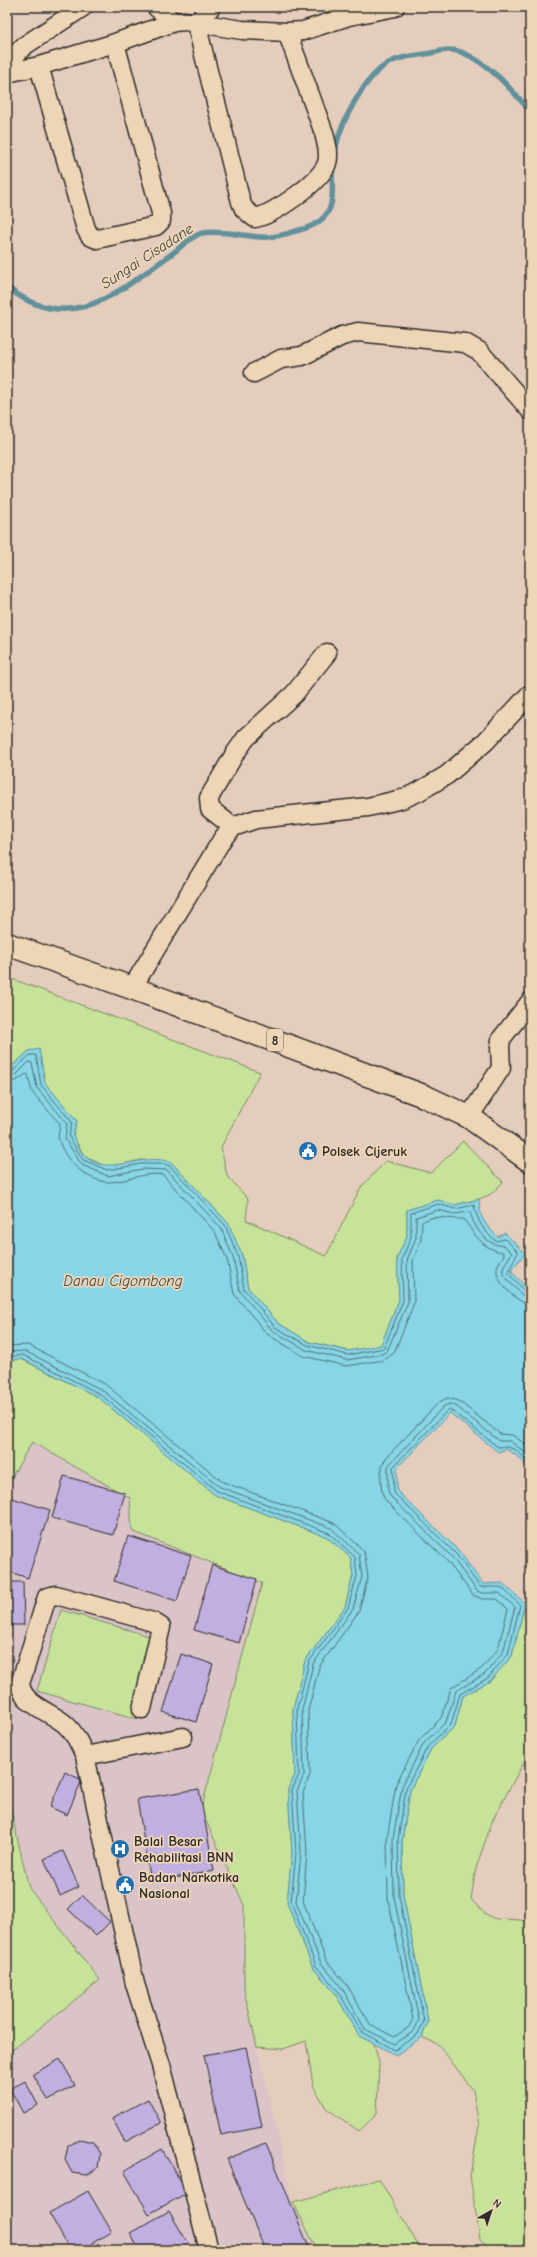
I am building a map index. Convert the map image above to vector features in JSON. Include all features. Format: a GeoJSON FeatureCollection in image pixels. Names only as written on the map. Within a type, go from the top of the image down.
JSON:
{"type":"FeatureCollection","features":[{"type":"Feature","properties":{"kind":"highway","name":"8"},"geometry":{"type":"LineString","coordinates":[[7,944],[383,1079],[469,1117],[530,1161]]}},
{"type":"Feature","properties":{"kind":"street"},"geometry":{"type":"LineString","coordinates":[[7,64],[24,46],[83,7]]}},
{"type":"Feature","properties":{"kind":"street"},"geometry":{"type":"LineString","coordinates":[[156,7],[174,22]]}},
{"type":"Feature","properties":{"kind":"street"},"geometry":{"type":"LineString","coordinates":[[196,23],[212,7]]}},
{"type":"Feature","properties":{"kind":"street"},"geometry":{"type":"LineString","coordinates":[[7,73],[39,66],[115,43],[174,22],[196,23],[242,30],[287,32],[303,31],[349,16],[394,7]]}},
{"type":"Feature","properties":{"kind":"street"},"geometry":{"type":"LineString","coordinates":[[196,23],[241,202],[244,209],[255,218],[272,212],[292,198],[322,173],[327,163],[327,146],[324,133],[287,32]]}},
{"type":"Feature","properties":{"kind":"street"},"geometry":{"type":"LineString","coordinates":[[39,66],[86,229],[90,236],[97,239],[156,226],[161,221],[161,213],[115,43]]}},
{"type":"Feature","properties":{"kind":"street"},"geometry":{"type":"LineString","coordinates":[[254,373],[281,359],[302,356],[342,336],[358,332],[465,343],[479,351],[530,410]]}},
{"type":"Feature","properties":{"kind":"street"},"geometry":{"type":"LineString","coordinates":[[233,827],[210,809],[209,798],[234,755],[246,738],[294,694],[327,653]]}},
{"type":"Feature","properties":{"kind":"street"},"geometry":{"type":"LineString","coordinates":[[132,988],[223,838],[233,827],[256,819],[368,807],[407,797],[432,785],[460,764],[507,720],[530,694]]}},
{"type":"Feature","properties":{"kind":"street"},"geometry":{"type":"LineString","coordinates":[[469,1117],[501,1068],[501,1039],[530,1002]]}},
{"type":"Feature","properties":{"kind":"street"},"geometry":{"type":"LineString","coordinates":[[142,1709],[161,1627],[153,1622],[56,1595],[46,1597],[20,1684],[20,1690],[29,1701],[66,1725],[77,1739],[85,1756],[135,1984],[161,2065],[209,2250]]}},
{"type":"Feature","properties":{"kind":"street"},"geometry":{"type":"LineString","coordinates":[[85,1756],[183,1737]]}},
{"type":"Feature","properties":{"kind":"shaded area","name":"Balai Besar Rehabilitasi BNN"},"geometry":{"type":"Polygon","coordinates":[[[32,1442],[131,1498],[132,1531],[262,1583],[201,1810],[244,1905],[244,1990],[293,2202],[317,2250],[8,2250],[7,2054],[100,1980],[29,1888],[7,1794],[7,1485],[32,1442]]]}},
{"type":"Feature","properties":{"kind":"green space"},"geometry":{"type":"Polygon","coordinates":[[[7,977],[260,1072],[221,1147],[227,1176],[248,1199],[246,1220],[326,1256],[361,1187],[386,1161],[431,1173],[463,1141],[503,1182],[491,1194],[479,1199],[455,1205],[438,1200],[407,1210],[407,1236],[397,1258],[399,1300],[381,1345],[349,1351],[309,1342],[278,1323],[248,1288],[242,1255],[228,1223],[172,1163],[141,1160],[108,1167],[85,1157],[73,1136],[77,1121],[45,1083],[39,1050],[29,1051],[10,1068],[7,1068],[7,977]]]}},
{"type":"Feature","properties":{"kind":"green space"},"geometry":{"type":"Polygon","coordinates":[[[21,1359],[98,1397],[215,1495],[327,1537],[351,1558],[353,1575],[345,1607],[305,1661],[293,1709],[295,1775],[288,1789],[292,1853],[287,1903],[313,1968],[335,1993],[359,2036],[374,2043],[379,2063],[377,2114],[359,2131],[326,2108],[313,2085],[306,2041],[283,2049],[257,2047],[244,1990],[244,1905],[201,1810],[262,1583],[132,1531],[130,1498],[32,1442],[7,1485],[7,1361],[21,1359]]]}},
{"type":"Feature","properties":{"kind":"green space"},"geometry":{"type":"Polygon","coordinates":[[[530,1602],[530,1751],[493,1819],[476,1868],[471,1899],[480,1909],[493,1918],[530,1922],[530,2065],[526,2091],[530,2119],[530,2250],[491,2250],[480,2240],[470,2176],[479,2126],[473,2090],[439,2045],[422,2037],[428,2021],[403,1895],[402,1841],[410,1790],[431,1749],[455,1726],[463,1696],[490,1681],[512,1656],[525,1603],[530,1602]]]}},
{"type":"Feature","properties":{"kind":"green space"},"geometry":{"type":"Polygon","coordinates":[[[61,1610],[159,1639],[138,1719],[37,1691],[61,1610]]]}},
{"type":"Feature","properties":{"kind":"green space"},"geometry":{"type":"Polygon","coordinates":[[[7,1794],[29,1888],[100,1980],[7,2054],[7,1794]]]}},
{"type":"Feature","properties":{"kind":"green space"},"geometry":{"type":"Polygon","coordinates":[[[379,2179],[421,2250],[317,2250],[293,2202],[379,2179]]]}},
{"type":"Feature","properties":{"kind":"water","name":"Danau Cigombong"},"geometry":{"type":"Polygon","coordinates":[[[39,1049],[45,1083],[77,1121],[73,1136],[84,1155],[96,1163],[106,1165],[117,1165],[150,1160],[161,1160],[172,1163],[228,1223],[242,1255],[248,1288],[278,1323],[309,1342],[348,1351],[381,1345],[399,1300],[397,1258],[407,1236],[407,1210],[438,1200],[455,1205],[479,1199],[480,1211],[489,1228],[498,1237],[505,1233],[525,1253],[511,1271],[530,1291],[530,1470],[520,1458],[506,1449],[498,1452],[450,1413],[397,1468],[397,1491],[459,1551],[483,1584],[502,1583],[525,1603],[512,1656],[490,1681],[463,1696],[455,1726],[431,1749],[410,1790],[402,1841],[403,1895],[428,2021],[422,2037],[396,2055],[359,2036],[335,1993],[313,1968],[287,1903],[292,1853],[288,1789],[295,1775],[293,1709],[305,1661],[345,1607],[353,1576],[351,1558],[327,1537],[215,1495],[98,1397],[22,1359],[7,1361],[7,1068],[10,1068],[29,1051],[39,1049]]]}},
{"type":"Feature","properties":{"kind":"building"},"geometry":{"type":"Polygon","coordinates":[[[64,1476],[125,1493],[113,1535],[52,1518],[64,1476]]]}},
{"type":"Feature","properties":{"kind":"building"},"geometry":{"type":"Polygon","coordinates":[[[12,1498],[50,1510],[28,1578],[7,1571],[7,1513],[12,1498]]]}},
{"type":"Feature","properties":{"kind":"building"},"geometry":{"type":"Polygon","coordinates":[[[128,1536],[191,1556],[177,1601],[114,1581],[128,1536]]]}},
{"type":"Feature","properties":{"kind":"building"},"geometry":{"type":"Polygon","coordinates":[[[212,1565],[257,1579],[239,1643],[194,1630],[212,1565]]]}},
{"type":"Feature","properties":{"kind":"building"},"geometry":{"type":"Polygon","coordinates":[[[7,1582],[23,1582],[24,1625],[7,1625],[7,1582]]]}},
{"type":"Feature","properties":{"kind":"building"},"geometry":{"type":"Polygon","coordinates":[[[7,1649],[9,1649],[11,1719],[7,1719],[7,1649]]]}},
{"type":"Feature","properties":{"kind":"building"},"geometry":{"type":"Polygon","coordinates":[[[181,1654],[213,1664],[196,1722],[163,1712],[181,1654]]]}},
{"type":"Feature","properties":{"kind":"building"},"geometry":{"type":"Polygon","coordinates":[[[65,1772],[82,1780],[67,1815],[50,1807],[65,1772]]]}},
{"type":"Feature","properties":{"kind":"building"},"geometry":{"type":"Polygon","coordinates":[[[199,1789],[214,1871],[151,1882],[137,1799],[199,1789]]]}},
{"type":"Feature","properties":{"kind":"building"},"geometry":{"type":"Polygon","coordinates":[[[63,1851],[79,1887],[60,1896],[44,1859],[63,1851]]]}},
{"type":"Feature","properties":{"kind":"building"},"geometry":{"type":"Polygon","coordinates":[[[82,1895],[110,1922],[96,1936],[68,1909],[82,1895]]]}},
{"type":"Feature","properties":{"kind":"building"},"geometry":{"type":"Polygon","coordinates":[[[246,2047],[262,2127],[221,2135],[204,2055],[246,2047]]]}},
{"type":"Feature","properties":{"kind":"building"},"geometry":{"type":"Polygon","coordinates":[[[60,2059],[75,2085],[48,2100],[33,2074],[60,2059]]]}},
{"type":"Feature","properties":{"kind":"building"},"geometry":{"type":"Polygon","coordinates":[[[25,2081],[38,2105],[23,2113],[10,2089],[25,2081]]]}},
{"type":"Feature","properties":{"kind":"building"},"geometry":{"type":"Polygon","coordinates":[[[148,2099],[161,2123],[125,2142],[112,2118],[148,2099]]]}},
{"type":"Feature","properties":{"kind":"building"},"geometry":{"type":"Polygon","coordinates":[[[80,2139],[93,2142],[100,2154],[98,2168],[87,2175],[72,2173],[65,2160],[68,2146],[80,2139]]]}},
{"type":"Feature","properties":{"kind":"building"},"geometry":{"type":"Polygon","coordinates":[[[266,2143],[310,2250],[265,2250],[227,2159],[266,2143]]]}},
{"type":"Feature","properties":{"kind":"building"},"geometry":{"type":"Polygon","coordinates":[[[162,2149],[187,2193],[149,2214],[124,2171],[162,2149]]]}},
{"type":"Feature","properties":{"kind":"building"},"geometry":{"type":"Polygon","coordinates":[[[88,2191],[112,2232],[80,2250],[70,2250],[49,2213],[88,2191]]]}},
{"type":"Feature","properties":{"kind":"building"},"geometry":{"type":"Polygon","coordinates":[[[169,2211],[192,2250],[139,2250],[130,2233],[169,2211]]]}},
{"type":"Feature","properties":{"kind":"waterway","name":"Sungai Cisadane"},"geometry":{"type":"LineString","coordinates":[[335,152],[341,129],[361,91],[378,71],[392,61],[403,58],[446,50],[461,52],[481,63],[499,77],[530,111]]}},
{"type":"Feature","properties":{"kind":"waterway","name":"Sungai Cisadane"},"geometry":{"type":"LineString","coordinates":[[7,287],[30,302],[52,309],[73,309],[94,303],[114,294],[133,282],[196,235],[217,232],[269,237],[283,235],[306,228],[321,220],[330,208],[333,167]]}},
{"type":"Feature","properties":{"kind":"place","name":"Polsek Cijeruk"},"geometry":{"type":"Point","coordinates":[308,1151]}},
{"type":"Feature","properties":{"kind":"place","name":"Balai Besar Rehabilitasi BNN"},"geometry":{"type":"Point","coordinates":[120,1849]}},
{"type":"Feature","properties":{"kind":"place","name":"Badan Narkotika Nasional"},"geometry":{"type":"Point","coordinates":[125,1885]}}]}
